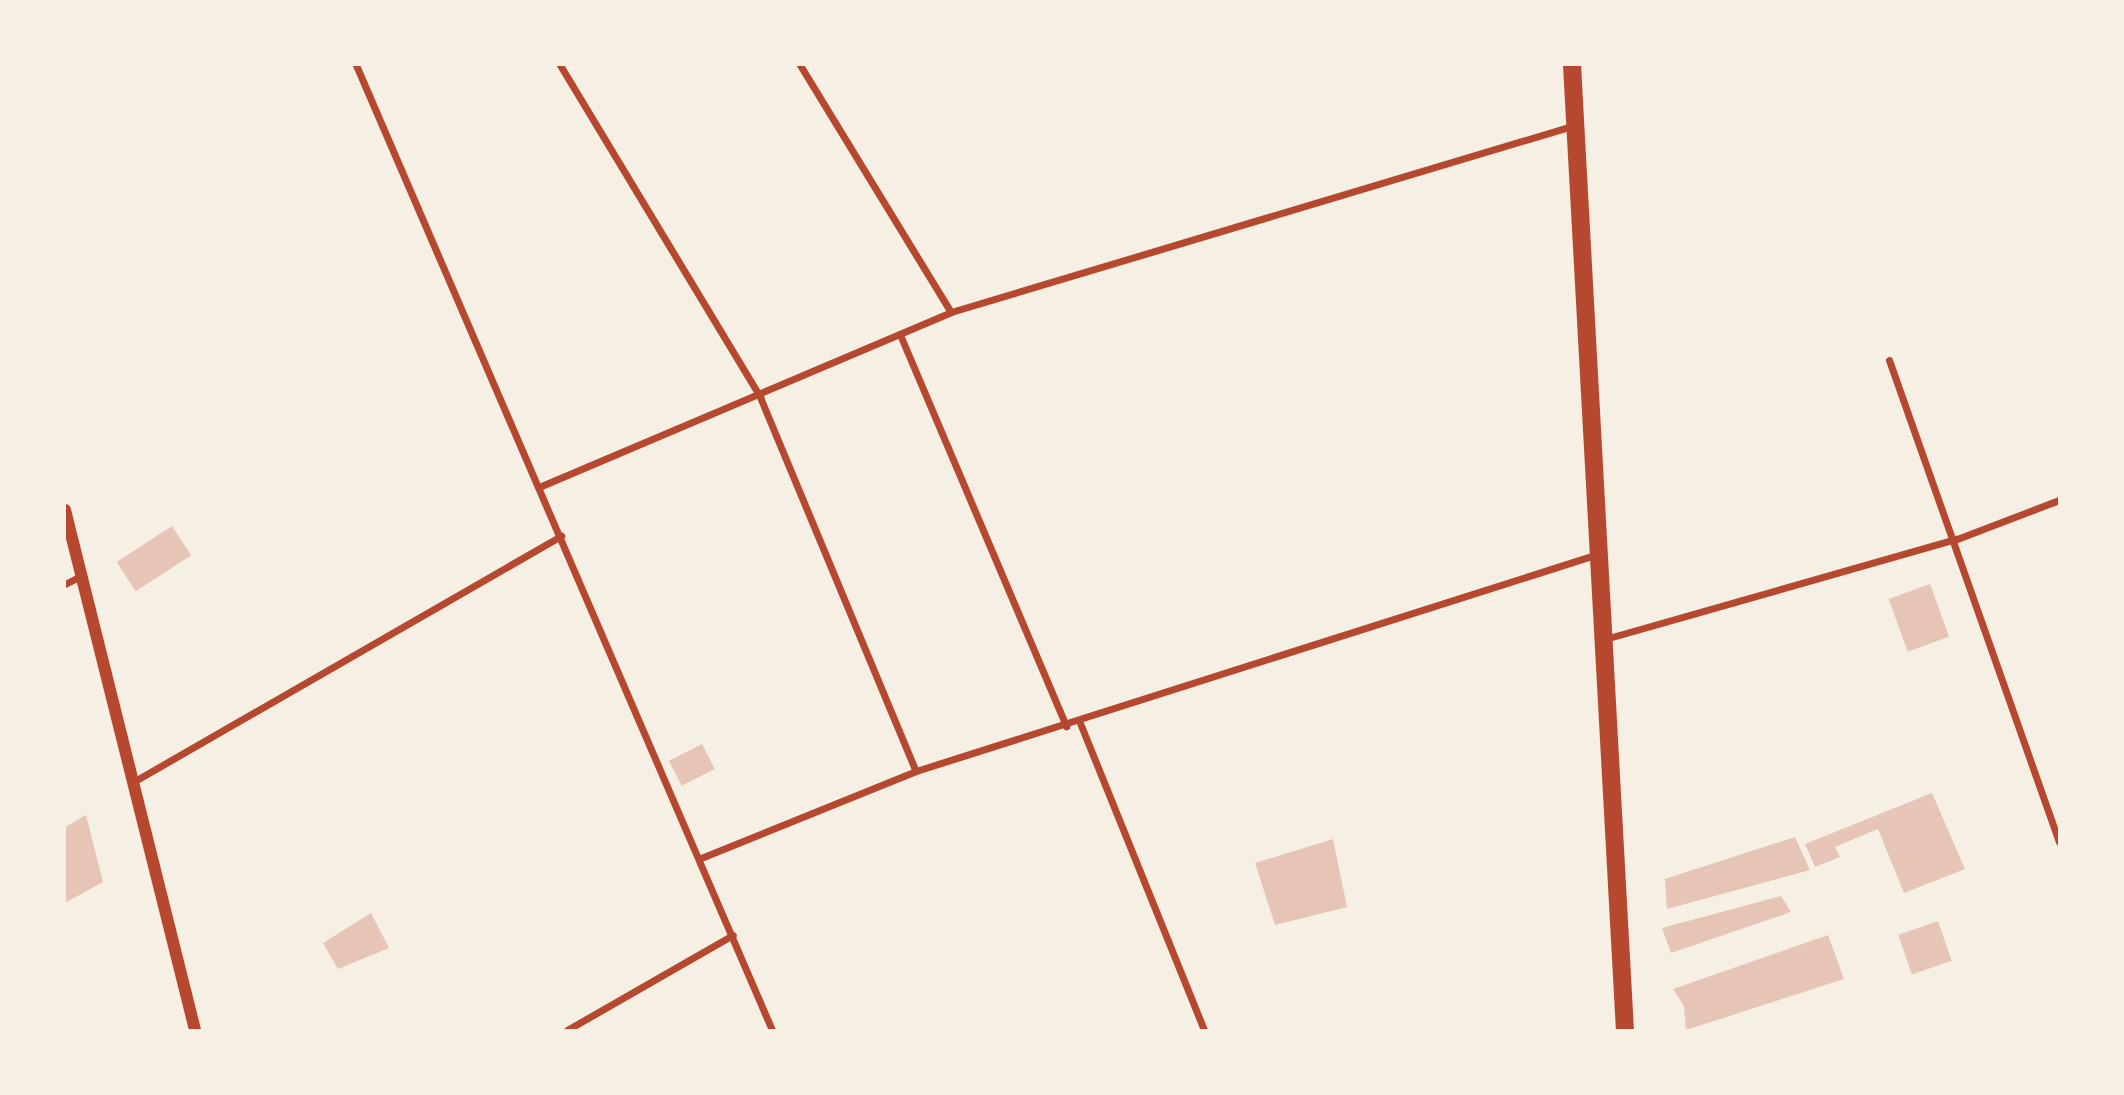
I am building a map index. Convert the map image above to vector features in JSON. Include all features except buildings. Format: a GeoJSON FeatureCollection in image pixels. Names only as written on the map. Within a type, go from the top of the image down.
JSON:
{"type":"FeatureCollection","features":[{"type":"Feature","properties":{"kind":"main road"},"geometry":{"type":"LineString","coordinates":[[1576,66],[1572,126],[1601,553],[1603,640],[1625,1030]]}},
{"type":"Feature","properties":{"kind":"street"},"geometry":{"type":"LineString","coordinates":[[356,65],[701,858],[772,1030]]}},
{"type":"Feature","properties":{"kind":"street"},"geometry":{"type":"LineString","coordinates":[[560,65],[760,397],[916,771]]}},
{"type":"Feature","properties":{"kind":"street"},"geometry":{"type":"LineString","coordinates":[[800,65],[951,312]]}},
{"type":"Feature","properties":{"kind":"street"},"geometry":{"type":"LineString","coordinates":[[539,487],[760,397],[901,337],[951,312],[1572,126]]}},
{"type":"Feature","properties":{"kind":"street"},"geometry":{"type":"LineString","coordinates":[[901,337],[1066,726]]}},
{"type":"Feature","properties":{"kind":"street"},"geometry":{"type":"LineString","coordinates":[[1889,360],[1956,539],[2059,842]]}},
{"type":"Feature","properties":{"kind":"street"},"geometry":{"type":"LineString","coordinates":[[1603,640],[1956,539],[2059,500]]}},
{"type":"Feature","properties":{"kind":"street"},"geometry":{"type":"LineString","coordinates":[[65,510],[195,1030]]}},
{"type":"Feature","properties":{"kind":"street"},"geometry":{"type":"LineString","coordinates":[[133,782],[561,536]]}},
{"type":"Feature","properties":{"kind":"street"},"geometry":{"type":"LineString","coordinates":[[701,858],[916,771],[1080,723],[1601,553]]}},
{"type":"Feature","properties":{"kind":"street"},"geometry":{"type":"LineString","coordinates":[[65,584],[81,576]]}},
{"type":"Feature","properties":{"kind":"street"},"geometry":{"type":"LineString","coordinates":[[1080,723],[1203,1030]]}},
{"type":"Feature","properties":{"kind":"street"},"geometry":{"type":"LineString","coordinates":[[567,1030],[733,935]]}}]}
